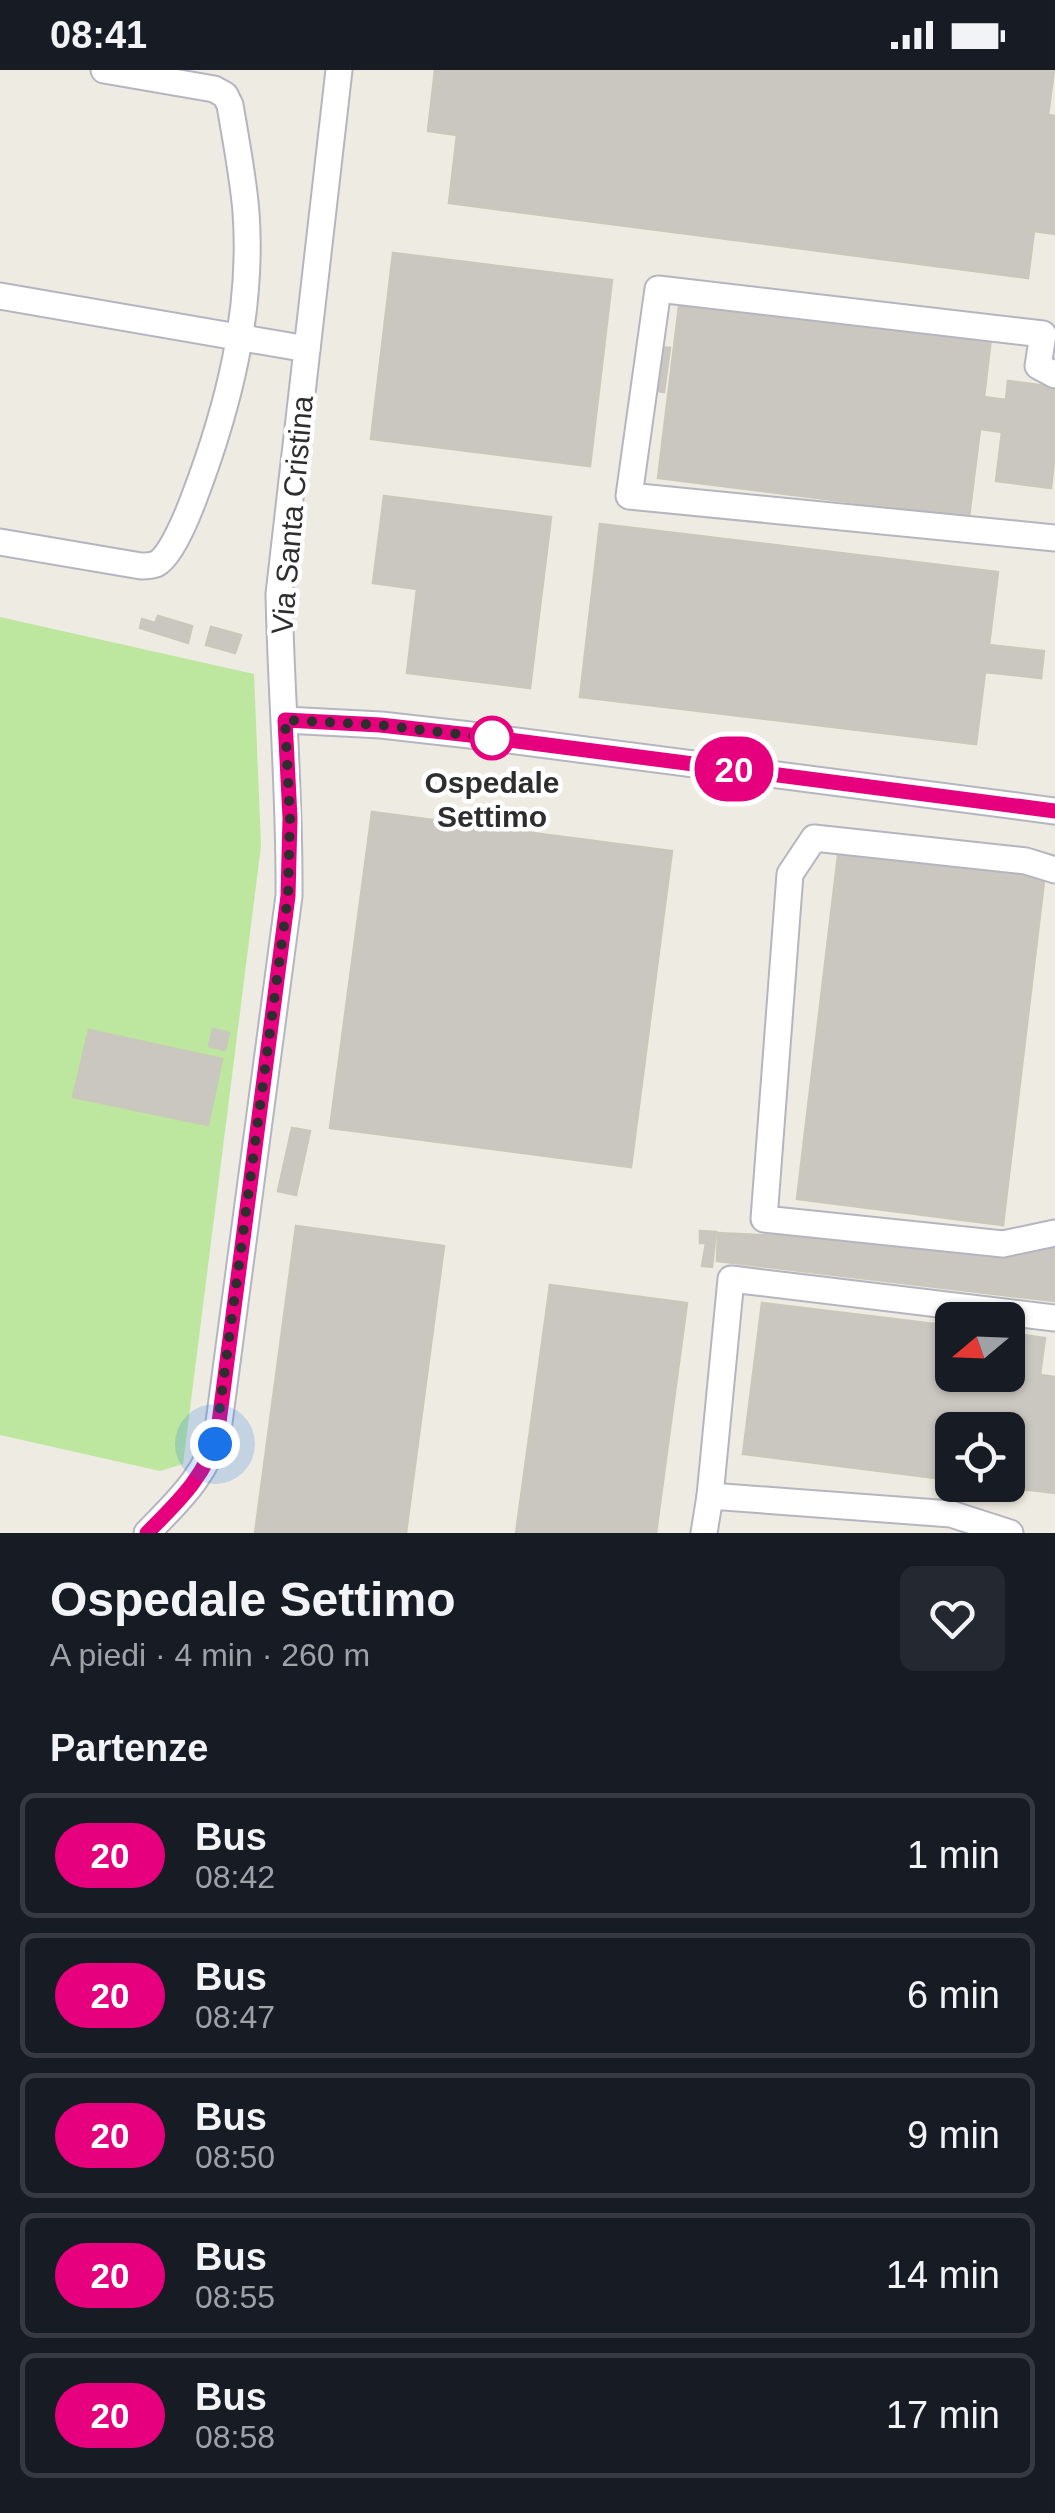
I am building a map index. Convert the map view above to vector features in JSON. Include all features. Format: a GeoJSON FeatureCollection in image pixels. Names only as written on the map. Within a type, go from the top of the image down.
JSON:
{"type":"FeatureCollection","features":[{"type":"Feature","properties":{"kind":"street"},"geometry":{"type":"LineString","coordinates":[[0,542],[141,566],[161,560],[189,510],[207,463],[240,338],[246,213],[230,106],[225,96],[214,89],[104,70]]}},
{"type":"Feature","properties":{"kind":"street","name":"Via Santa Cristina"},"geometry":{"type":"LineString","coordinates":[[147,1533],[190,1488],[210,1459],[218,1430],[288,896],[290,818],[280,594],[340,70]]}},
{"type":"Feature","properties":{"kind":"street"},"geometry":{"type":"LineString","coordinates":[[1055,375],[1038,366],[1043,334],[658,289],[629,496],[1055,538]]}},
{"type":"Feature","properties":{"kind":"street"},"geometry":{"type":"LineString","coordinates":[[0,296],[307,348]]}},
{"type":"Feature","properties":{"kind":"street"},"geometry":{"type":"LineString","coordinates":[[285,720],[470,735],[1055,811]]}},
{"type":"Feature","properties":{"kind":"street"},"geometry":{"type":"LineString","coordinates":[[1054,867],[814,838],[790,874],[764,1219],[1003,1244],[1055,1233]]}},
{"type":"Feature","properties":{"kind":"street"},"geometry":{"type":"LineString","coordinates":[[704,1533],[731,1279],[1055,1318]]}},
{"type":"Feature","properties":{"kind":"street"},"geometry":{"type":"LineString","coordinates":[[710,1496],[951,1514],[1010,1533]]}},
{"type":"Feature","properties":{"kind":"green space"},"geometry":{"type":"Polygon","coordinates":[[[0,617],[254,674],[261,846],[183,1464],[160,1471],[0,1435],[0,617]]]}},
{"type":"Feature","properties":{"kind":"building"},"geometry":{"type":"Polygon","coordinates":[[[435,70],[1054,70],[1048,115],[1055,116],[1055,234],[1034,231],[1028,278],[449,203],[457,135],[428,131],[435,70]]]}},
{"type":"Feature","properties":{"kind":"building"},"geometry":{"type":"Polygon","coordinates":[[[393,253],[612,280],[590,466],[371,439],[393,253]]]}},
{"type":"Feature","properties":{"kind":"building"},"geometry":{"type":"Polygon","coordinates":[[[680,298],[991,338],[984,397],[1006,400],[1008,381],[1055,387],[1051,488],[996,481],[1002,432],[980,429],[969,517],[658,478],[680,298]]]}},
{"type":"Feature","properties":{"kind":"building"},"geometry":{"type":"Polygon","coordinates":[[[656,347],[670,348],[664,392],[651,390],[656,347]]]}},
{"type":"Feature","properties":{"kind":"building"},"geometry":{"type":"Polygon","coordinates":[[[384,496],[551,517],[530,688],[407,673],[417,589],[373,583],[384,496]]]}},
{"type":"Feature","properties":{"kind":"building"},"geometry":{"type":"Polygon","coordinates":[[[600,524],[998,572],[989,645],[1044,651],[1041,678],[985,672],[976,744],[580,697],[600,524]]]}},
{"type":"Feature","properties":{"kind":"building"},"geometry":{"type":"Polygon","coordinates":[[[158,616],[192,626],[188,643],[140,628],[142,619],[155,623],[158,616]]]}},
{"type":"Feature","properties":{"kind":"building"},"geometry":{"type":"Polygon","coordinates":[[[211,627],[241,635],[235,653],[206,645],[211,627]]]}},
{"type":"Feature","properties":{"kind":"building"},"geometry":{"type":"Polygon","coordinates":[[[372,812],[672,851],[631,1167],[330,1128],[372,812]]]}},
{"type":"Feature","properties":{"kind":"building"},"geometry":{"type":"Polygon","coordinates":[[[839,847],[1045,873],[1003,1225],[797,1199],[839,847]]]}},
{"type":"Feature","properties":{"kind":"building"},"geometry":{"type":"Polygon","coordinates":[[[213,1029],[229,1033],[225,1050],[209,1046],[213,1029]]]}},
{"type":"Feature","properties":{"kind":"building"},"geometry":{"type":"Polygon","coordinates":[[[89,1030],[222,1059],[208,1125],[73,1097],[89,1030]]]}},
{"type":"Feature","properties":{"kind":"building"},"geometry":{"type":"Polygon","coordinates":[[[292,1128],[310,1131],[296,1195],[278,1191],[292,1128]]]}},
{"type":"Feature","properties":{"kind":"building"},"geometry":{"type":"Polygon","coordinates":[[[296,1226],[444,1246],[406,1533],[255,1533],[296,1226]]]}},
{"type":"Feature","properties":{"kind":"building"},"geometry":{"type":"Polygon","coordinates":[[[700,1231],[716,1232],[712,1267],[702,1266],[706,1243],[700,1243],[700,1231]]]}},
{"type":"Feature","properties":{"kind":"building"},"geometry":{"type":"Polygon","coordinates":[[[718,1233],[1055,1249],[1055,1301],[717,1261],[718,1233]]]}},
{"type":"Feature","properties":{"kind":"building"},"geometry":{"type":"Polygon","coordinates":[[[550,1285],[687,1303],[656,1533],[516,1533],[550,1285]]]}},
{"type":"Feature","properties":{"kind":"building"},"geometry":{"type":"Polygon","coordinates":[[[762,1303],[935,1324],[935,1392],[1025,1392],[1025,1335],[1045,1338],[1040,1375],[1055,1377],[1055,1493],[1025,1489],[1025,1412],[935,1412],[935,1478],[743,1454],[762,1303]]]}},
{"type":"Feature","properties":{"kind":"bus line","name":"20"},"geometry":{"type":"LineString","coordinates":[[147,1533],[190,1488],[210,1459],[218,1430],[288,896],[290,818],[285,720],[470,735],[1055,811]]}},
{"type":"Feature","properties":{"kind":"place","name":"Ospedale Settimo"},"geometry":{"type":"Point","coordinates":[492,738]}},
{"type":"Feature","properties":{"kind":"route"},"geometry":{"type":"LineString","coordinates":[[215,1444],[288,896],[290,818],[285,720],[380,725],[508,740],[492,738]]}}]}
